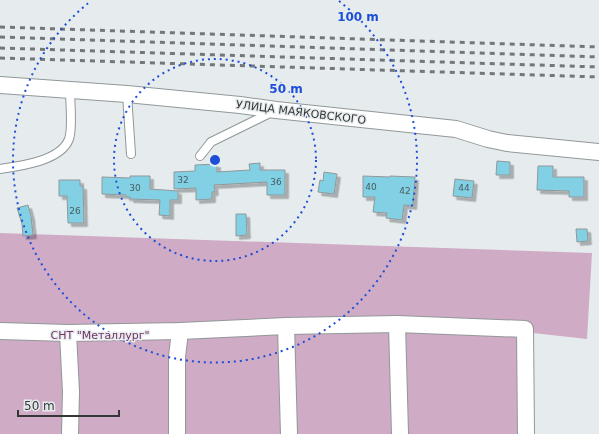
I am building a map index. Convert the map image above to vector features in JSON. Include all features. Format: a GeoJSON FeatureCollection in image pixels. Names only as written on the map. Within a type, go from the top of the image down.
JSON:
{"type":"FeatureCollection","features":[{"type":"Feature","properties":{"kind":"street","name":"УЛИЦА МАЯКОВСКОГО"},"geometry":{"type":"LineString","coordinates":[[0,85],[127,94],[456,129],[507,143],[599,152]]}},
{"type":"Feature","properties":{"kind":"street"},"geometry":{"type":"LineString","coordinates":[[397,324],[400,434]]}},
{"type":"Feature","properties":{"kind":"street"},"geometry":{"type":"LineString","coordinates":[[0,331],[68,333],[397,324],[525,329],[526,434]]}},
{"type":"Feature","properties":{"kind":"street"},"geometry":{"type":"LineString","coordinates":[[286,326],[289,434]]}},
{"type":"Feature","properties":{"kind":"street"},"geometry":{"type":"LineString","coordinates":[[177,434],[177,357],[180,331]]}},
{"type":"Feature","properties":{"kind":"street"},"geometry":{"type":"LineString","coordinates":[[68,333],[71,392],[70,434]]}},
{"type":"Feature","properties":{"kind":"lane"},"geometry":{"type":"LineString","coordinates":[[0,168],[20,166],[53,156],[66,146],[70,134],[70,90]]}},
{"type":"Feature","properties":{"kind":"lane"},"geometry":{"type":"LineString","coordinates":[[127,94],[131,154]]}},
{"type":"Feature","properties":{"kind":"lane"},"geometry":{"type":"LineString","coordinates":[[200,156],[211,142],[276,110]]}},
{"type":"Feature","properties":{"kind":"green space","name":"СНТ \"Металлург\""},"geometry":{"type":"Polygon","coordinates":[[[0,233],[592,253],[587,339],[533,333],[532,434],[0,434],[0,233]]]}},
{"type":"Feature","properties":{"kind":"building"},"geometry":{"type":"Polygon","coordinates":[[[497,161],[510,162],[510,175],[496,175],[497,161]]]}},
{"type":"Feature","properties":{"kind":"building"},"geometry":{"type":"Polygon","coordinates":[[[260,163],[260,170],[285,170],[285,195],[267,195],[267,182],[214,185],[215,192],[212,192],[212,199],[196,200],[196,188],[174,189],[174,172],[195,171],[195,165],[217,164],[217,172],[250,170],[249,164],[260,163]]]}},
{"type":"Feature","properties":{"kind":"building"},"geometry":{"type":"Polygon","coordinates":[[[538,166],[553,166],[553,177],[584,177],[584,197],[569,197],[569,191],[537,190],[538,166]]]}},
{"type":"Feature","properties":{"kind":"building"},"geometry":{"type":"Polygon","coordinates":[[[324,172],[337,174],[334,194],[318,192],[320,180],[323,181],[324,172]]]}},
{"type":"Feature","properties":{"kind":"building"},"geometry":{"type":"Polygon","coordinates":[[[130,176],[150,176],[150,189],[178,191],[178,200],[170,200],[170,216],[159,215],[160,200],[130,199],[130,197],[126,197],[126,195],[102,194],[102,177],[130,178],[130,176]]]}},
{"type":"Feature","properties":{"kind":"building"},"geometry":{"type":"Polygon","coordinates":[[[363,176],[415,177],[413,206],[404,205],[402,220],[386,218],[387,213],[373,212],[375,197],[363,197],[363,176]]]}},
{"type":"Feature","properties":{"kind":"building"},"geometry":{"type":"Polygon","coordinates":[[[455,179],[474,181],[472,198],[453,196],[455,179]]]}},
{"type":"Feature","properties":{"kind":"building"},"geometry":{"type":"Polygon","coordinates":[[[59,180],[80,180],[80,186],[83,186],[84,223],[68,223],[67,196],[59,196],[59,180]]]}},
{"type":"Feature","properties":{"kind":"building"},"geometry":{"type":"Polygon","coordinates":[[[28,205],[33,235],[23,236],[22,224],[17,208],[28,205]]]}},
{"type":"Feature","properties":{"kind":"building"},"geometry":{"type":"Polygon","coordinates":[[[236,214],[246,214],[247,235],[236,236],[236,214]]]}},
{"type":"Feature","properties":{"kind":"building"},"geometry":{"type":"Polygon","coordinates":[[[576,229],[587,229],[588,241],[577,242],[576,229]]]}},
{"type":"Feature","properties":{"kind":"railway"},"geometry":{"type":"LineString","coordinates":[[0,27],[599,47]]}},
{"type":"Feature","properties":{"kind":"railway"},"geometry":{"type":"LineString","coordinates":[[0,37],[599,57]]}},
{"type":"Feature","properties":{"kind":"railway"},"geometry":{"type":"LineString","coordinates":[[0,48],[599,67]]}},
{"type":"Feature","properties":{"kind":"railway"},"geometry":{"type":"LineString","coordinates":[[0,58],[599,77]]}}]}
